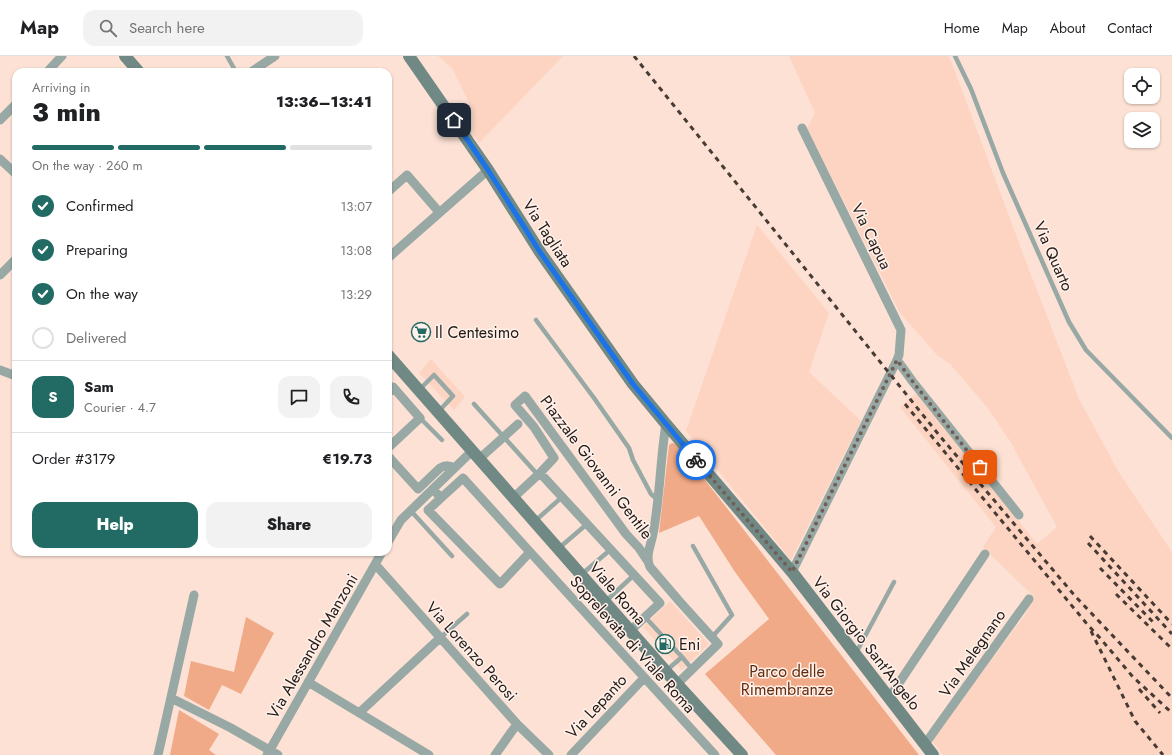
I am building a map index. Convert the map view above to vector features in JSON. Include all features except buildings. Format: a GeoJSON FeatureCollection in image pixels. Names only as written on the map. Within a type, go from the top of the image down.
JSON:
{"type":"FeatureCollection","features":[{"type":"Feature","properties":{"kind":"street"},"geometry":{"type":"LineString","coordinates":[[51,68],[62,56]]}},
{"type":"Feature","properties":{"kind":"street"},"geometry":{"type":"LineString","coordinates":[[125,56],[136,68]]}},
{"type":"Feature","properties":{"kind":"street"},"geometry":{"type":"LineString","coordinates":[[257,68],[274,56]]}},
{"type":"Feature","properties":{"kind":"street","name":"Via Tagliata"},"geometry":{"type":"LineString","coordinates":[[409,56],[488,170],[540,252],[633,384],[666,424]]}},
{"type":"Feature","properties":{"kind":"street"},"geometry":{"type":"LineString","coordinates":[[0,120],[12,108]]}},
{"type":"Feature","properties":{"kind":"street","name":"Via Capua"},"geometry":{"type":"LineString","coordinates":[[792,572],[897,360],[899,355],[901,330],[802,128]]}},
{"type":"Feature","properties":{"kind":"street"},"geometry":{"type":"LineString","coordinates":[[0,159],[12,170]]}},
{"type":"Feature","properties":{"kind":"street"},"geometry":{"type":"LineString","coordinates":[[392,254],[488,170]]}},
{"type":"Feature","properties":{"kind":"street"},"geometry":{"type":"LineString","coordinates":[[392,188],[407,175],[440,212]]}},
{"type":"Feature","properties":{"kind":"street"},"geometry":{"type":"LineString","coordinates":[[0,275],[12,263]]}},
{"type":"Feature","properties":{"kind":"street","name":"Viale Roma"},"geometry":{"type":"LineString","coordinates":[[392,360],[630,631],[742,755]]}},
{"type":"Feature","properties":{"kind":"street"},"geometry":{"type":"LineString","coordinates":[[897,360],[1019,515]]}},
{"type":"Feature","properties":{"kind":"street"},"geometry":{"type":"LineString","coordinates":[[0,370],[12,374]]}},
{"type":"Feature","properties":{"kind":"street"},"geometry":{"type":"LineString","coordinates":[[392,389],[393,388],[420,418],[392,444]]}},
{"type":"Feature","properties":{"kind":"street","name":"Piazzale Giovanni Gentile"},"geometry":{"type":"LineString","coordinates":[[513,498],[554,458],[534,427],[515,405],[525,396],[626,534],[639,548],[647,560]]}},
{"type":"Feature","properties":{"kind":"street"},"geometry":{"type":"LineString","coordinates":[[392,535],[401,520],[454,468],[476,455],[518,424]]}},
{"type":"Feature","properties":{"kind":"street"},"geometry":{"type":"LineString","coordinates":[[666,424],[658,500],[653,534],[647,560],[650,566],[670,590],[718,644],[677,684]]}},
{"type":"Feature","properties":{"kind":"street","name":"Via Giorgio Sant'Angelo"},"geometry":{"type":"LineString","coordinates":[[666,424],[792,572],[933,755]]}},
{"type":"Feature","properties":{"kind":"street"},"geometry":{"type":"LineString","coordinates":[[392,460],[418,489],[440,468],[450,466],[454,468]]}},
{"type":"Feature","properties":{"kind":"street"},"geometry":{"type":"LineString","coordinates":[[539,474],[660,603],[630,631]]}},
{"type":"Feature","properties":{"kind":"street","name":"Soprelevata di Viale Roma"},"geometry":{"type":"LineString","coordinates":[[441,498],[463,478],[715,755]]}},
{"type":"Feature","properties":{"kind":"street"},"geometry":{"type":"LineString","coordinates":[[433,489],[441,498],[428,510],[500,584],[530,552]]}},
{"type":"Feature","properties":{"kind":"street"},"geometry":{"type":"LineString","coordinates":[[889,698],[985,554]]}},
{"type":"Feature","properties":{"kind":"street","name":"Via Alessandro Manzoni"},"geometry":{"type":"LineString","coordinates":[[272,753],[308,682],[380,556]]}},
{"type":"Feature","properties":{"kind":"street","name":"Via Lorenzo Perosi"},"geometry":{"type":"LineString","coordinates":[[375,564],[517,724],[549,755]]}},
{"type":"Feature","properties":{"kind":"street"},"geometry":{"type":"LineString","coordinates":[[158,755],[194,595]]}},
{"type":"Feature","properties":{"kind":"street","name":"Via Melegnano"},"geometry":{"type":"LineString","coordinates":[[925,744],[1029,599]]}},
{"type":"Feature","properties":{"kind":"street"},"geometry":{"type":"LineString","coordinates":[[359,713],[441,637]]}},
{"type":"Feature","properties":{"kind":"street","name":"Via Lepanto"},"geometry":{"type":"LineString","coordinates":[[571,755],[644,678]]}},
{"type":"Feature","properties":{"kind":"street"},"geometry":{"type":"LineString","coordinates":[[308,682],[430,755]]}},
{"type":"Feature","properties":{"kind":"street"},"geometry":{"type":"LineString","coordinates":[[171,698],[272,753]]}},
{"type":"Feature","properties":{"kind":"street"},"geometry":{"type":"LineString","coordinates":[[495,755],[517,724]]}},
{"type":"Feature","properties":{"kind":"lane"},"geometry":{"type":"LineString","coordinates":[[227,56],[234,68]]}},
{"type":"Feature","properties":{"kind":"lane","name":"Via Quarto"},"geometry":{"type":"LineString","coordinates":[[955,56],[971,89],[1003,173],[1069,322],[1078,338],[1086,350],[1172,438]]}},
{"type":"Feature","properties":{"kind":"lane"},"geometry":{"type":"LineString","coordinates":[[536,320],[629,448],[633,460],[651,494],[658,500]]}},
{"type":"Feature","properties":{"kind":"lane"},"geometry":{"type":"LineString","coordinates":[[419,390],[434,375],[449,391],[453,396],[438,412]]}},
{"type":"Feature","properties":{"kind":"lane"},"geometry":{"type":"LineString","coordinates":[[474,404],[539,474]]}},
{"type":"Feature","properties":{"kind":"lane"},"geometry":{"type":"LineString","coordinates":[[420,418],[442,440]]}},
{"type":"Feature","properties":{"kind":"lane"},"geometry":{"type":"LineString","coordinates":[[534,522],[562,497]]}},
{"type":"Feature","properties":{"kind":"lane"},"geometry":{"type":"LineString","coordinates":[[410,511],[452,556]]}},
{"type":"Feature","properties":{"kind":"lane"},"geometry":{"type":"LineString","coordinates":[[558,549],[587,524]]}},
{"type":"Feature","properties":{"kind":"lane"},"geometry":{"type":"LineString","coordinates":[[692,546],[732,615],[712,637]]}},
{"type":"Feature","properties":{"kind":"lane"},"geometry":{"type":"LineString","coordinates":[[581,575],[610,550]]}},
{"type":"Feature","properties":{"kind":"lane"},"geometry":{"type":"LineString","coordinates":[[605,602],[634,575]]}},
{"type":"Feature","properties":{"kind":"lane"},"geometry":{"type":"LineString","coordinates":[[855,654],[894,582]]}},
{"type":"Feature","properties":{"kind":"lane"},"geometry":{"type":"LineString","coordinates":[[441,637],[467,614]]}},
{"type":"Feature","properties":{"kind":"lane"},"geometry":{"type":"LineString","coordinates":[[645,617],[692,669]]}},
{"type":"Feature","properties":{"kind":"lane"},"geometry":{"type":"LineString","coordinates":[[666,671],[682,657]]}},
{"type":"Feature","properties":{"kind":"shaded area"},"geometry":{"type":"Polygon","coordinates":[[[438,56],[563,56],[479,143],[474,136],[473,111],[452,68],[438,56]]]}},
{"type":"Feature","properties":{"kind":"shaded area"},"geometry":{"type":"Polygon","coordinates":[[[789,56],[948,56],[951,61],[1079,399],[1118,471],[1172,552],[1172,755],[943,755],[931,740],[1025,615],[1034,597],[983,547],[996,527],[900,407],[917,393],[1037,544],[1057,527],[1010,441],[987,407],[950,364],[937,355],[900,313],[807,128],[815,113],[789,56]]]}},
{"type":"Feature","properties":{"kind":"shaded area"},"geometry":{"type":"Polygon","coordinates":[[[757,225],[829,313],[809,372],[861,421],[791,560],[686,431],[757,225]]]}},
{"type":"Feature","properties":{"kind":"shaded area"},"geometry":{"type":"Polygon","coordinates":[[[431,359],[465,397],[454,410],[419,373],[431,359]]]}},
{"type":"Feature","properties":{"kind":"shaded area"},"geometry":{"type":"Polygon","coordinates":[[[670,601],[709,644],[682,670],[643,627],[670,601]]]}},
{"type":"Feature","properties":{"kind":"green space","name":"Parco delle Rimembranze"},"geometry":{"type":"Polygon","coordinates":[[[672,443],[677,444],[919,755],[776,755],[705,674],[769,619],[735,572],[699,516],[659,533],[669,445],[672,443]]]}},
{"type":"Feature","properties":{"kind":"green space"},"geometry":{"type":"Polygon","coordinates":[[[246,617],[274,633],[241,694],[222,685],[209,710],[184,696],[191,661],[234,672],[246,617]]]}},
{"type":"Feature","properties":{"kind":"green space"},"geometry":{"type":"Polygon","coordinates":[[[179,710],[219,734],[209,750],[216,755],[170,755],[179,710]]]}},
{"type":"Feature","properties":{"kind":"railway"},"geometry":{"type":"LineString","coordinates":[[634,56],[939,435],[1075,596],[1172,698]]}},
{"type":"Feature","properties":{"kind":"railway"},"geometry":{"type":"LineString","coordinates":[[905,404],[1087,624],[1133,677],[1172,713]]}},
{"type":"Feature","properties":{"kind":"railway"},"geometry":{"type":"LineString","coordinates":[[1090,536],[1172,624]]}},
{"type":"Feature","properties":{"kind":"railway"},"geometry":{"type":"LineString","coordinates":[[1088,543],[1172,634]]}},
{"type":"Feature","properties":{"kind":"railway"},"geometry":{"type":"LineString","coordinates":[[1100,568],[1153,622]]}},
{"type":"Feature","properties":{"kind":"railway"},"geometry":{"type":"LineString","coordinates":[[1116,594],[1172,649]]}},
{"type":"Feature","properties":{"kind":"railway"},"geometry":{"type":"LineString","coordinates":[[1091,631],[1135,721],[1163,755]]}},
{"type":"Feature","properties":{"kind":"railway"},"geometry":{"type":"LineString","coordinates":[[1139,689],[1160,713]]}},
{"type":"Feature","properties":{"kind":"way so far"},"geometry":{"type":"LineString","coordinates":[[696,460],[792,572],[897,360],[980,467]]}},
{"type":"Feature","properties":{"kind":"place","name":"Il Centesimo"},"geometry":{"type":"Point","coordinates":[421,332]}},
{"type":"Feature","properties":{"kind":"place","name":"Eni"},"geometry":{"type":"Point","coordinates":[665,644]}},
{"type":"Feature","properties":{"kind":"route"},"geometry":{"type":"LineString","coordinates":[[454,120],[540,252],[633,384],[696,460]]}}]}
